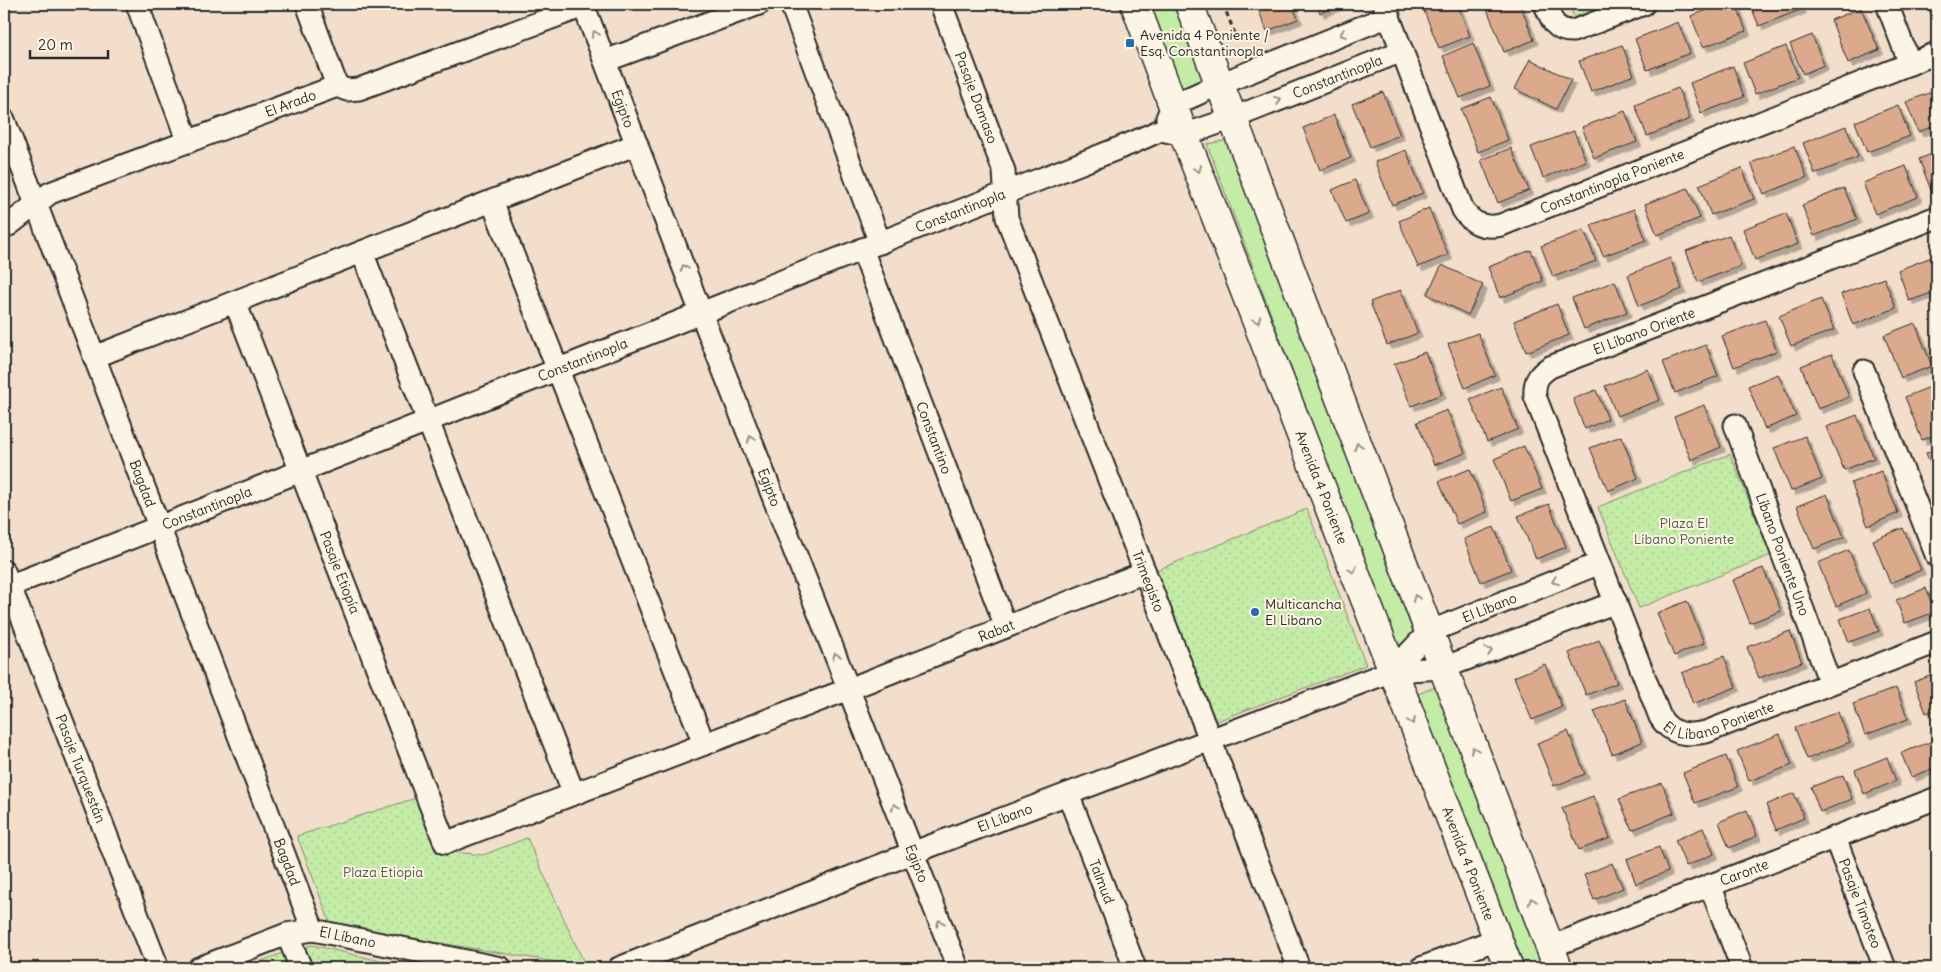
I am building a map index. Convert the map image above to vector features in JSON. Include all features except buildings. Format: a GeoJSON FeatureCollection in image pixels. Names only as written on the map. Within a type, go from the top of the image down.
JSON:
{"type":"FeatureCollection","features":[{"type":"Feature","properties":{"kind":"street"},"geometry":{"type":"LineString","coordinates":[[137,4],[188,142]]}},
{"type":"Feature","properties":{"kind":"street"},"geometry":{"type":"LineString","coordinates":[[307,4],[337,86]]}},
{"type":"Feature","properties":{"kind":"street"},"geometry":{"type":"LineString","coordinates":[[605,61],[759,4]]}},
{"type":"Feature","properties":{"kind":"street","name":"Constantino"},"geometry":{"type":"LineString","coordinates":[[791,4],[871,246],[1006,627]]}},
{"type":"Feature","properties":{"kind":"street","name":"Pasaje Damaso"},"geometry":{"type":"LineString","coordinates":[[941,4],[1004,171],[1005,193]]}},
{"type":"Feature","properties":{"kind":"street","name":"Avenida 4 Poniente"},"geometry":{"type":"LineString","coordinates":[[1135,4],[1173,105],[1173,132],[1392,671],[1509,968]]}},
{"type":"Feature","properties":{"kind":"street"},"geometry":{"type":"LineString","coordinates":[[1189,4],[1554,958]]}},
{"type":"Feature","properties":{"kind":"street"},"geometry":{"type":"LineString","coordinates":[[1545,4],[1556,26],[1567,31],[1573,31],[1644,4]]}},
{"type":"Feature","properties":{"kind":"street"},"geometry":{"type":"LineString","coordinates":[[1888,4],[1910,64]]}},
{"type":"Feature","properties":{"kind":"street","name":"El Arado"},"geometry":{"type":"LineString","coordinates":[[4,227],[50,193],[337,86],[347,90],[359,89],[584,5]]}},
{"type":"Feature","properties":{"kind":"street","name":"Egipto"},"geometry":{"type":"LineString","coordinates":[[584,5],[701,313],[958,968]]}},
{"type":"Feature","properties":{"kind":"street"},"geometry":{"type":"LineString","coordinates":[[1173,105],[1386,10]]}},
{"type":"Feature","properties":{"kind":"street","name":"Constantinopla Poniente"},"geometry":{"type":"LineString","coordinates":[[1386,10],[1463,210],[1473,221],[1486,226],[1501,225],[1937,53]]}},
{"type":"Feature","properties":{"kind":"street","name":"Constantinopla"},"geometry":{"type":"LineString","coordinates":[[6,582],[159,527],[1005,193],[1173,132],[1233,118],[1399,43]]}},
{"type":"Feature","properties":{"kind":"street","name":"Bagdad"},"geometry":{"type":"LineString","coordinates":[[4,120],[313,930]]}},
{"type":"Feature","properties":{"kind":"street"},"geometry":{"type":"LineString","coordinates":[[94,357],[637,144]]}},
{"type":"Feature","properties":{"kind":"street","name":"Trimegisto"},"geometry":{"type":"LineString","coordinates":[[1005,193],[1007,218],[1299,968]]}},
{"type":"Feature","properties":{"kind":"street"},"geometry":{"type":"LineString","coordinates":[[492,201],[704,744]]}},
{"type":"Feature","properties":{"kind":"street","name":"El Líbano Oriente"},"geometry":{"type":"LineString","coordinates":[[1600,563],[1535,396],[1536,380],[1542,373],[1550,367],[1937,216]]}},
{"type":"Feature","properties":{"kind":"street"},"geometry":{"type":"LineString","coordinates":[[362,252],[574,794]]}},
{"type":"Feature","properties":{"kind":"street","name":"Pasaje Etiopía"},"geometry":{"type":"LineString","coordinates":[[235,302],[445,843]]}},
{"type":"Feature","properties":{"kind":"street"},"geometry":{"type":"LineString","coordinates":[[1864,371],[1937,557]]}},
{"type":"Feature","properties":{"kind":"street","name":"Líbano Poniente Uno"},"geometry":{"type":"LineString","coordinates":[[1735,425],[1830,683]]}},
{"type":"Feature","properties":{"kind":"street","name":"El Líbano"},"geometry":{"type":"LineString","coordinates":[[1392,671],[1429,632],[1600,563]]}},
{"type":"Feature","properties":{"kind":"street","name":"El Líbano Poniente"},"geometry":{"type":"LineString","coordinates":[[1600,563],[1660,717],[1675,732],[1693,735],[1706,732],[1937,642]]}},
{"type":"Feature","properties":{"kind":"street","name":"Rabat"},"geometry":{"type":"LineString","coordinates":[[445,843],[848,689],[1145,572]]}},
{"type":"Feature","properties":{"kind":"street","name":"Pasaje Turquestán"},"geometry":{"type":"LineString","coordinates":[[6,582],[155,960],[156,968]]}},
{"type":"Feature","properties":{"kind":"street","name":"El Líbano"},"geometry":{"type":"LineString","coordinates":[[619,968],[912,853],[1392,671],[1443,668],[1616,602]]}},
{"type":"Feature","properties":{"kind":"street","name":"Talmud"},"geometry":{"type":"LineString","coordinates":[[1068,794],[1136,968]]}},
{"type":"Feature","properties":{"kind":"street","name":"Caronte"},"geometry":{"type":"LineString","coordinates":[[1554,958],[1710,886],[1937,798]]}},
{"type":"Feature","properties":{"kind":"street","name":"Pasaje Timoteo"},"geometry":{"type":"LineString","coordinates":[[1835,838],[1885,968]]}},
{"type":"Feature","properties":{"kind":"street"},"geometry":{"type":"LineString","coordinates":[[1710,886],[1742,968]]}},
{"type":"Feature","properties":{"kind":"street","name":"El Líbano"},"geometry":{"type":"LineString","coordinates":[[199,968],[287,934],[313,930],[501,968]]}},
{"type":"Feature","properties":{"kind":"street"},"geometry":{"type":"LineString","coordinates":[[287,934],[301,968]]}},
{"type":"Feature","properties":{"kind":"street"},"geometry":{"type":"LineString","coordinates":[[1421,968],[1497,939]]}},
{"type":"Feature","properties":{"kind":"path"},"geometry":{"type":"LineString","coordinates":[[1223,4],[1237,39]]}},
{"type":"Feature","properties":{"kind":"green space"},"geometry":{"type":"Polygon","coordinates":[[[1150,4],[1176,4],[1207,86],[1184,93],[1150,4]]]}},
{"type":"Feature","properties":{"kind":"green space"},"geometry":{"type":"Polygon","coordinates":[[[1568,4],[1624,4],[1577,22],[1568,4]]]}},
{"type":"Feature","properties":{"kind":"green space"},"geometry":{"type":"Polygon","coordinates":[[[1228,140],[1414,635],[1398,652],[1207,144],[1228,140]]]}},
{"type":"Feature","properties":{"kind":"green space","name":"Plaza El Líbano Poniente"},"geometry":{"type":"Polygon","coordinates":[[[1730,454],[1771,555],[1639,608],[1598,507],[1730,454]]]}},
{"type":"Feature","properties":{"kind":"green space"},"geometry":{"type":"Polygon","coordinates":[[[1307,509],[1366,665],[1214,722],[1152,572],[1307,509]]]}},
{"type":"Feature","properties":{"kind":"green space"},"geometry":{"type":"Polygon","coordinates":[[[1439,685],[1548,968],[1524,968],[1416,695],[1439,685]]]}},
{"type":"Feature","properties":{"kind":"green space","name":"Plaza Etiopia"},"geometry":{"type":"Polygon","coordinates":[[[416,798],[441,851],[483,855],[527,838],[586,967],[331,925],[297,836],[416,798]]]}},
{"type":"Feature","properties":{"kind":"green space"},"geometry":{"type":"Polygon","coordinates":[[[312,945],[411,968],[244,968],[290,950],[312,945]]]}},
{"type":"Feature","properties":{"kind":"place","name":"Avenida 4 Poniente / Esq. Constantinopla"},"geometry":{"type":"Point","coordinates":[1130,43]}},
{"type":"Feature","properties":{"kind":"place","name":"Multicancha El Libano"},"geometry":{"type":"Point","coordinates":[1255,612]}}]}
